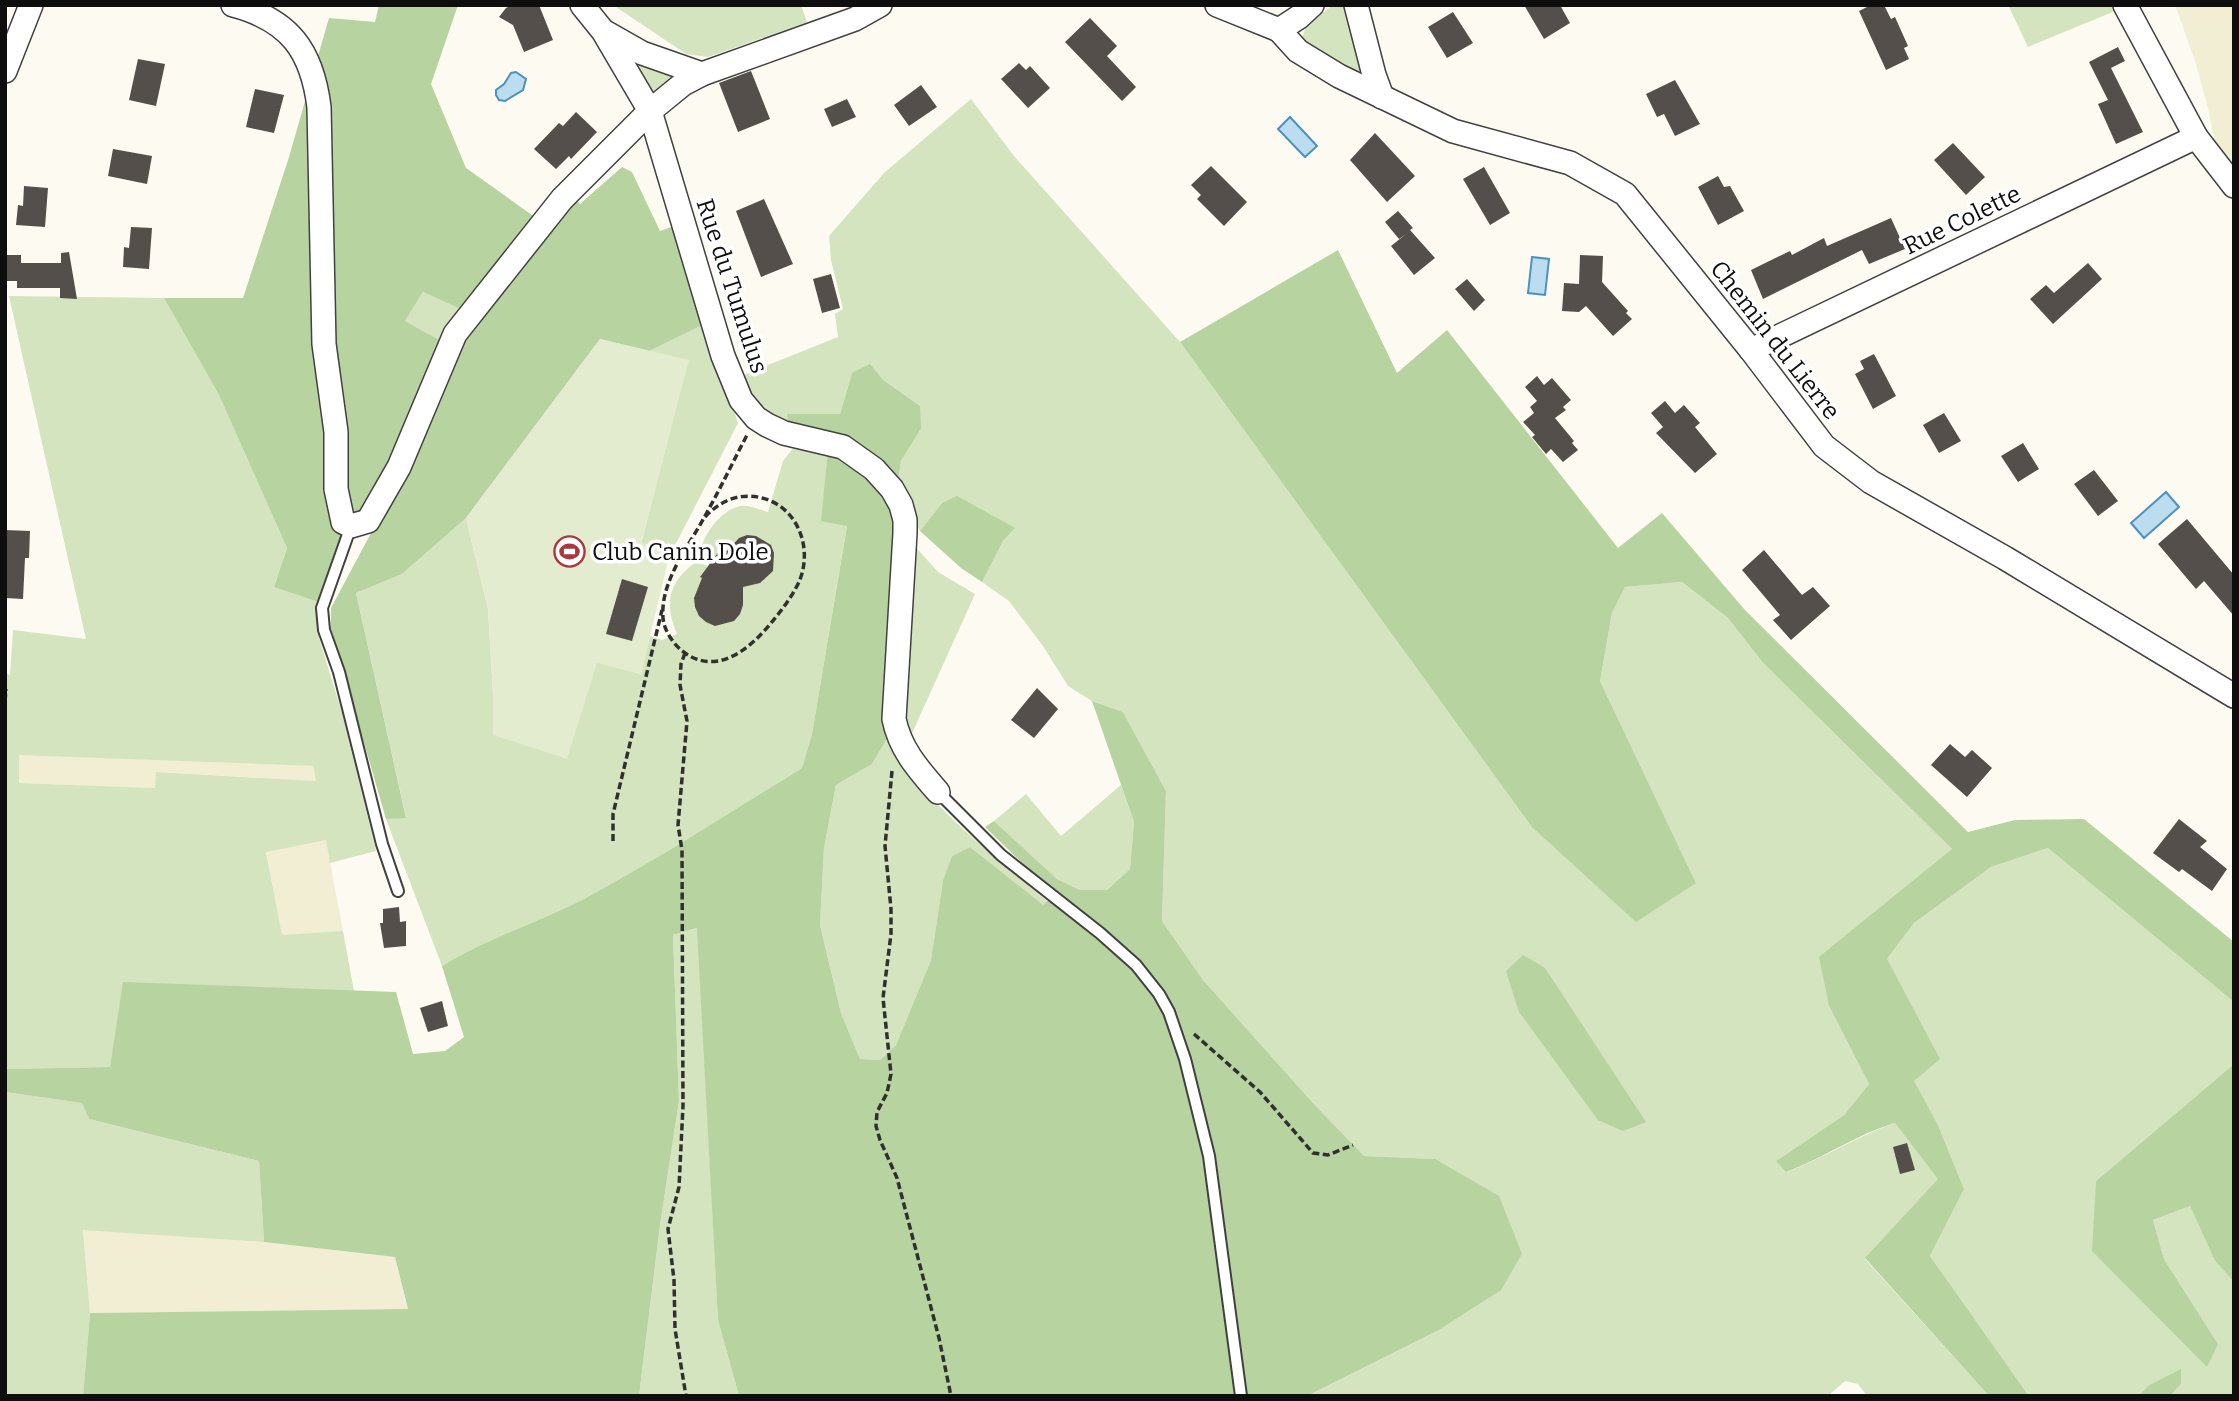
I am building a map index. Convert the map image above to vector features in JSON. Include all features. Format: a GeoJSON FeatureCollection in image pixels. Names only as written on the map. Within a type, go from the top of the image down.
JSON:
{"type":"FeatureCollection","features":[{"type":"Feature","properties":{"kind":"street"},"geometry":{"type":"LineString","coordinates":[[5,71],[31,5]]}},
{"type":"Feature","properties":{"kind":"street"},"geometry":{"type":"LineString","coordinates":[[233,5],[267,19],[291,35],[308,61],[317,88],[324,344],[336,432],[336,489],[342,522],[351,526],[368,522],[399,467],[455,334],[562,199],[650,111],[702,74],[855,19],[880,5]]}},
{"type":"Feature","properties":{"kind":"street","name":"Rue du Tumulus"},"geometry":{"type":"LineString","coordinates":[[582,5],[603,31],[650,111],[723,356],[741,400],[756,418],[784,433],[843,447],[874,469],[892,489],[901,505],[905,533],[893,695],[894,719],[904,750],[938,792]]}},
{"type":"Feature","properties":{"kind":"street"},"geometry":{"type":"LineString","coordinates":[[1217,5],[1279,30],[1312,5]]}},
{"type":"Feature","properties":{"kind":"street"},"geometry":{"type":"LineString","coordinates":[[1356,5],[1382,97]]}},
{"type":"Feature","properties":{"kind":"street"},"geometry":{"type":"LineString","coordinates":[[2125,5],[2196,137],[2234,186]]}},
{"type":"Feature","properties":{"kind":"street","name":"Chemin du Lierre"},"geometry":{"type":"LineString","coordinates":[[1279,30],[1298,51],[1339,76],[1453,131],[1570,163],[1625,194],[1825,446],[1871,482],[2005,558],[2234,696]]}},
{"type":"Feature","properties":{"kind":"street"},"geometry":{"type":"LineString","coordinates":[[603,31],[642,53],[702,74]]}},
{"type":"Feature","properties":{"kind":"street","name":"Rue Colette"},"geometry":{"type":"LineString","coordinates":[[1751,350],[2196,137]]}},
{"type":"Feature","properties":{"kind":"lane"},"geometry":{"type":"LineString","coordinates":[[351,526],[322,608],[324,631],[340,672],[382,844],[398,891]]}},
{"type":"Feature","properties":{"kind":"lane"},"geometry":{"type":"LineString","coordinates":[[938,792],[1001,855],[1136,965],[1159,994],[1169,1012],[1185,1059],[1209,1156],[1241,1396]]}},
{"type":"Feature","properties":{"kind":"path"},"geometry":{"type":"LineString","coordinates":[[613,841],[613,814],[668,589],[679,562],[756,418]]}},
{"type":"Feature","properties":{"kind":"path"},"geometry":{"type":"LineString","coordinates":[[668,589],[663,618],[670,638],[685,653],[695,658],[715,661],[725,660],[743,651],[758,639],[785,606],[799,582],[804,553],[799,529],[785,509],[751,496],[738,497],[714,508],[705,517]]}},
{"type":"Feature","properties":{"kind":"path"},"geometry":{"type":"LineString","coordinates":[[685,653],[681,664],[680,685],[687,721],[678,825],[682,850],[683,1106],[680,1187],[668,1229],[674,1280],[675,1329],[686,1396]]}},
{"type":"Feature","properties":{"kind":"path"},"geometry":{"type":"LineString","coordinates":[[5,702],[6,690]]}},
{"type":"Feature","properties":{"kind":"path"},"geometry":{"type":"LineString","coordinates":[[897,734],[885,846],[891,921],[883,998],[891,1074],[887,1093],[877,1112],[876,1126],[897,1178],[939,1338],[951,1396]]}},
{"type":"Feature","properties":{"kind":"path"},"geometry":{"type":"LineString","coordinates":[[1169,1012],[1260,1092],[1313,1153],[1328,1155],[1353,1145]]}},
{"type":"Feature","properties":{"kind":"shaded area"},"geometry":{"type":"Polygon","coordinates":[[[2175,5],[2234,5],[2234,167],[2215,143],[2195,61],[2175,5]]]}},
{"type":"Feature","properties":{"kind":"shaded area"},"geometry":{"type":"Polygon","coordinates":[[[19,754],[313,766],[316,781],[157,772],[155,788],[19,783],[19,754]]]}},
{"type":"Feature","properties":{"kind":"shaded area"},"geometry":{"type":"Polygon","coordinates":[[[326,840],[343,931],[282,936],[266,851],[326,840]]]}},
{"type":"Feature","properties":{"kind":"shaded area"},"geometry":{"type":"Polygon","coordinates":[[[83,1229],[264,1242],[395,1257],[408,1310],[90,1313],[83,1229]]]}},
{"type":"Feature","properties":{"kind":"green space"},"geometry":{"type":"Polygon","coordinates":[[[379,5],[458,5],[431,84],[466,168],[539,220],[465,311],[423,292],[405,321],[445,343],[367,509],[335,518],[341,535],[318,602],[274,587],[287,548],[219,395],[164,298],[243,298],[289,157],[329,18],[375,22],[379,5]]]}},
{"type":"Feature","properties":{"kind":"green space"},"geometry":{"type":"Polygon","coordinates":[[[613,5],[801,5],[807,22],[708,57],[686,54],[613,5]]]}},
{"type":"Feature","properties":{"kind":"green space"},"geometry":{"type":"Polygon","coordinates":[[[1333,5],[1348,5],[1368,77],[1363,80],[1309,46],[1302,37],[1307,25],[1333,5]]]}},
{"type":"Feature","properties":{"kind":"green space"},"geometry":{"type":"Polygon","coordinates":[[[2008,5],[2113,5],[2115,11],[2028,47],[2008,5]]]}},
{"type":"Feature","properties":{"kind":"green space"},"geometry":{"type":"Polygon","coordinates":[[[626,53],[683,74],[651,101],[626,53]]]}},
{"type":"Feature","properties":{"kind":"green space"},"geometry":{"type":"Polygon","coordinates":[[[971,99],[1014,156],[1180,342],[1531,826],[1696,883],[1600,681],[1612,613],[1625,587],[1682,582],[1728,618],[1763,663],[1952,849],[1829,1006],[1869,1084],[1844,1115],[1776,1161],[1787,1172],[1895,1123],[1939,1179],[1865,1259],[1989,1396],[1867,1396],[1858,1384],[1845,1381],[1828,1396],[1307,1396],[1437,1331],[1435,1159],[1364,1156],[1203,980],[1162,921],[1166,791],[1123,712],[1092,701],[1068,686],[1043,646],[1009,601],[982,582],[1003,541],[1014,529],[942,503],[920,531],[892,482],[899,475],[901,461],[920,428],[920,406],[882,379],[852,373],[840,414],[787,414],[789,429],[764,415],[736,378],[838,337],[835,314],[843,309],[831,260],[829,236],[884,173],[971,99]]]}},
{"type":"Feature","properties":{"kind":"green space"},"geometry":{"type":"Polygon","coordinates":[[[622,167],[632,172],[660,231],[674,226],[705,324],[649,351],[600,339],[466,518],[402,574],[356,593],[406,818],[386,819],[331,628],[331,608],[386,505],[462,345],[481,316],[574,197],[580,204],[622,167]]]}},
{"type":"Feature","properties":{"kind":"green space"},"geometry":{"type":"Polygon","coordinates":[[[1338,250],[1397,373],[1447,330],[1618,548],[1662,513],[1745,610],[1968,832],[2015,820],[2084,819],[2234,942],[2234,1002],[2048,848],[1991,867],[1914,923],[1887,959],[1940,1059],[1914,1081],[1938,1125],[1964,1189],[1930,1256],[2029,1396],[1989,1396],[1865,1258],[1938,1179],[1895,1123],[1867,1133],[1786,1172],[1776,1161],[1844,1115],[1869,1084],[1829,1006],[1819,957],[1952,849],[1763,663],[1728,618],[1682,582],[1625,587],[1612,613],[1600,681],[1696,883],[1636,922],[1531,826],[1180,342],[1338,250]]]}},
{"type":"Feature","properties":{"kind":"green space"},"geometry":{"type":"Polygon","coordinates":[[[423,292],[465,311],[445,343],[405,321],[423,292]]]}},
{"type":"Feature","properties":{"kind":"green space"},"geometry":{"type":"Polygon","coordinates":[[[9,296],[164,298],[219,395],[287,548],[274,587],[318,602],[319,638],[342,713],[376,851],[330,863],[326,840],[266,852],[282,935],[343,931],[354,991],[124,983],[110,1067],[7,1069],[5,1086],[5,673],[10,675],[13,630],[86,639],[9,296]],[[19,755],[19,783],[155,788],[156,772],[316,781],[313,766],[19,755]]]}},
{"type":"Feature","properties":{"kind":"green space"},"geometry":{"type":"Polygon","coordinates":[[[705,324],[738,423],[669,557],[657,546],[641,544],[688,361],[649,351],[705,324]]]}},
{"type":"Feature","properties":{"kind":"green space","name":"Club Canin Dole"},"geometry":{"type":"Polygon","coordinates":[[[600,339],[689,360],[641,543],[657,546],[669,557],[641,674],[597,663],[567,759],[493,735],[488,609],[466,518],[600,339]]]}},
{"type":"Feature","properties":{"kind":"green space"},"geometry":{"type":"Polygon","coordinates":[[[870,364],[882,379],[920,406],[921,428],[901,461],[899,475],[892,482],[789,429],[787,414],[840,414],[852,373],[870,364]]]}},
{"type":"Feature","properties":{"kind":"green space"},"geometry":{"type":"Polygon","coordinates":[[[797,443],[828,451],[847,525],[812,734],[802,768],[610,885],[442,966],[386,819],[406,817],[356,593],[402,574],[466,518],[488,609],[493,735],[597,662],[641,674],[650,636],[662,640],[677,634],[670,603],[674,585],[679,577],[696,562],[708,566],[714,559],[702,545],[712,527],[728,511],[741,506],[768,512],[783,461],[797,443]]]}},
{"type":"Feature","properties":{"kind":"green space"},"geometry":{"type":"Polygon","coordinates":[[[828,451],[843,455],[885,492],[898,521],[899,552],[887,739],[872,764],[836,785],[824,848],[820,925],[841,1013],[860,1059],[880,1060],[896,1045],[931,960],[943,880],[952,856],[970,847],[1043,905],[1055,895],[985,827],[994,821],[1057,879],[1080,890],[1107,890],[1130,869],[1134,822],[1092,701],[1123,712],[1166,791],[1162,921],[1203,980],[1364,1156],[1435,1159],[1499,1196],[1522,1254],[1501,1290],[1437,1331],[1307,1396],[739,1396],[718,1320],[697,928],[673,935],[679,1101],[660,1225],[639,1396],[83,1396],[90,1313],[408,1309],[395,1257],[264,1242],[259,1161],[89,1119],[82,1103],[5,1092],[7,1069],[110,1067],[123,982],[396,992],[413,1054],[445,1051],[464,1037],[442,966],[610,885],[802,768],[812,734],[847,526],[821,521],[828,451]]]}},
{"type":"Feature","properties":{"kind":"green space"},"geometry":{"type":"Polygon","coordinates":[[[957,496],[1015,528],[1003,541],[982,582],[961,568],[920,531],[942,503],[957,496]]]}},
{"type":"Feature","properties":{"kind":"green space"},"geometry":{"type":"Polygon","coordinates":[[[912,543],[938,572],[975,594],[909,740],[903,720],[912,543]]]}},
{"type":"Feature","properties":{"kind":"green space"},"geometry":{"type":"Polygon","coordinates":[[[887,739],[903,763],[940,807],[1048,902],[1043,906],[970,847],[952,856],[943,880],[931,960],[896,1045],[880,1060],[860,1059],[841,1013],[820,925],[824,848],[836,785],[872,764],[887,739]]]}},
{"type":"Feature","properties":{"kind":"green space"},"geometry":{"type":"Polygon","coordinates":[[[1121,785],[1134,822],[1130,869],[1107,890],[1080,890],[1057,879],[994,821],[1026,794],[1061,836],[1121,785]]]}},
{"type":"Feature","properties":{"kind":"green space"},"geometry":{"type":"Polygon","coordinates":[[[2048,848],[2234,1002],[2234,1064],[2096,1181],[2218,1344],[2164,1259],[2153,1220],[2190,1206],[2215,1261],[2234,1282],[2234,1396],[2170,1396],[2181,1384],[2148,1386],[2138,1396],[2029,1396],[1930,1256],[1964,1189],[1938,1125],[1913,1081],[1887,959],[1914,923],[1991,867],[2048,848]]]}},
{"type":"Feature","properties":{"kind":"green space"},"geometry":{"type":"Polygon","coordinates":[[[698,928],[718,1320],[739,1396],[639,1396],[660,1225],[679,1101],[673,935],[698,928]]]}},
{"type":"Feature","properties":{"kind":"green space"},"geometry":{"type":"Polygon","coordinates":[[[1523,955],[1545,968],[1646,1122],[1623,1131],[1598,1120],[1519,1012],[1506,971],[1523,955]]]}},
{"type":"Feature","properties":{"kind":"green space"},"geometry":{"type":"Polygon","coordinates":[[[2234,1064],[2234,1282],[2215,1261],[2190,1206],[2153,1220],[2164,1259],[2218,1344],[2207,1367],[2092,1251],[2096,1181],[2234,1064]]]}},
{"type":"Feature","properties":{"kind":"green space"},"geometry":{"type":"Polygon","coordinates":[[[5,1092],[83,1103],[89,1119],[259,1161],[264,1242],[83,1230],[90,1313],[83,1396],[5,1396],[5,1092]]]}},
{"type":"Feature","properties":{"kind":"green space"},"geometry":{"type":"Polygon","coordinates":[[[2181,1369],[2181,1384],[2170,1396],[2138,1396],[2148,1386],[2181,1369]]]}},
{"type":"Feature","properties":{"kind":"water"},"geometry":{"type":"Polygon","coordinates":[[[516,72],[526,79],[523,90],[505,101],[499,100],[496,90],[511,73],[516,72]]]}},
{"type":"Feature","properties":{"kind":"water"},"geometry":{"type":"Polygon","coordinates":[[[1290,117],[1317,146],[1305,157],[1278,129],[1290,117]]]}},
{"type":"Feature","properties":{"kind":"water"},"geometry":{"type":"Polygon","coordinates":[[[1532,257],[1549,259],[1545,295],[1528,293],[1532,257]]]}},
{"type":"Feature","properties":{"kind":"water"},"geometry":{"type":"Polygon","coordinates":[[[2166,492],[2179,507],[2144,538],[2131,523],[2166,492]]]}},
{"type":"Feature","properties":{"kind":"building"},"geometry":{"type":"Polygon","coordinates":[[[512,5],[539,5],[553,40],[524,52],[513,25],[499,17],[512,5]]]}},
{"type":"Feature","properties":{"kind":"building"},"geometry":{"type":"Polygon","coordinates":[[[1524,5],[1560,5],[1570,23],[1544,39],[1524,5]]]}},
{"type":"Feature","properties":{"kind":"building"},"geometry":{"type":"Polygon","coordinates":[[[1871,5],[1884,5],[1891,19],[1895,17],[1908,46],[1904,48],[1909,59],[1886,70],[1859,11],[1871,5]]]}},
{"type":"Feature","properties":{"kind":"building"},"geometry":{"type":"Polygon","coordinates":[[[1453,12],[1473,43],[1447,58],[1428,27],[1453,12]]]}},
{"type":"Feature","properties":{"kind":"building"},"geometry":{"type":"Polygon","coordinates":[[[1090,18],[1117,46],[1107,56],[1136,87],[1122,101],[1065,42],[1090,18]]]}},
{"type":"Feature","properties":{"kind":"building"},"geometry":{"type":"Polygon","coordinates":[[[2118,47],[2125,61],[2111,68],[2143,132],[2116,144],[2098,104],[2108,100],[2089,62],[2118,47]]]}},
{"type":"Feature","properties":{"kind":"building"},"geometry":{"type":"Polygon","coordinates":[[[138,59],[165,64],[156,106],[129,100],[138,59]]]}},
{"type":"Feature","properties":{"kind":"building"},"geometry":{"type":"Polygon","coordinates":[[[1019,63],[1026,70],[1030,66],[1050,88],[1028,108],[1001,79],[1019,63]]]}},
{"type":"Feature","properties":{"kind":"building"},"geometry":{"type":"Polygon","coordinates":[[[751,71],[770,119],[738,132],[719,83],[751,71]]]}},
{"type":"Feature","properties":{"kind":"building"},"geometry":{"type":"Polygon","coordinates":[[[1675,80],[1700,124],[1675,136],[1664,114],[1657,117],[1646,94],[1675,80]]]}},
{"type":"Feature","properties":{"kind":"building"},"geometry":{"type":"Polygon","coordinates":[[[921,85],[937,107],[909,126],[894,105],[921,85]]]}},
{"type":"Feature","properties":{"kind":"building"},"geometry":{"type":"Polygon","coordinates":[[[255,89],[284,95],[274,133],[246,127],[255,89]]]}},
{"type":"Feature","properties":{"kind":"building"},"geometry":{"type":"Polygon","coordinates":[[[847,99],[856,117],[832,127],[824,109],[847,99]]]}},
{"type":"Feature","properties":{"kind":"building"},"geometry":{"type":"Polygon","coordinates":[[[576,112],[597,132],[571,159],[569,156],[556,169],[534,149],[559,123],[563,126],[576,112]]]}},
{"type":"Feature","properties":{"kind":"building"},"geometry":{"type":"Polygon","coordinates":[[[1375,133],[1415,176],[1387,202],[1350,160],[1375,133]]]}},
{"type":"Feature","properties":{"kind":"building"},"geometry":{"type":"Polygon","coordinates":[[[1953,143],[1985,177],[1966,195],[1934,160],[1953,143]]]}},
{"type":"Feature","properties":{"kind":"building"},"geometry":{"type":"Polygon","coordinates":[[[113,149],[152,156],[147,184],[108,176],[113,149]]]}},
{"type":"Feature","properties":{"kind":"building"},"geometry":{"type":"Polygon","coordinates":[[[1211,166],[1247,202],[1224,226],[1197,199],[1201,195],[1191,185],[1211,166]]]}},
{"type":"Feature","properties":{"kind":"building"},"geometry":{"type":"Polygon","coordinates":[[[1484,167],[1510,213],[1490,225],[1463,179],[1484,167]]]}},
{"type":"Feature","properties":{"kind":"building"},"geometry":{"type":"Polygon","coordinates":[[[1718,176],[1724,187],[1730,186],[1744,211],[1718,225],[1698,187],[1718,176]]]}},
{"type":"Feature","properties":{"kind":"building"},"geometry":{"type":"Polygon","coordinates":[[[24,186],[48,188],[45,227],[16,225],[18,205],[23,206],[24,186]]]}},
{"type":"Feature","properties":{"kind":"building"},"geometry":{"type":"Polygon","coordinates":[[[764,199],[793,264],[761,277],[736,211],[764,199]]]}},
{"type":"Feature","properties":{"kind":"building"},"geometry":{"type":"Polygon","coordinates":[[[1398,211],[1413,228],[1410,230],[1435,258],[1414,275],[1391,246],[1406,234],[1399,239],[1385,222],[1398,211]]]}},
{"type":"Feature","properties":{"kind":"building"},"geometry":{"type":"Polygon","coordinates":[[[1891,218],[1905,249],[1869,264],[1862,250],[1763,299],[1751,270],[1790,251],[1792,255],[1824,238],[1827,246],[1891,218]]]}},
{"type":"Feature","properties":{"kind":"building"},"geometry":{"type":"Polygon","coordinates":[[[131,227],[152,228],[149,269],[123,267],[124,247],[129,248],[131,227]]]}},
{"type":"Feature","properties":{"kind":"building"},"geometry":{"type":"Polygon","coordinates":[[[69,252],[77,299],[60,298],[60,288],[17,288],[17,281],[5,281],[5,255],[21,255],[21,263],[61,263],[61,253],[69,252]]]}},
{"type":"Feature","properties":{"kind":"building"},"geometry":{"type":"Polygon","coordinates":[[[1580,255],[1603,256],[1602,282],[1632,319],[1613,336],[1586,306],[1579,312],[1562,311],[1564,283],[1579,284],[1580,255]]]}},
{"type":"Feature","properties":{"kind":"building"},"geometry":{"type":"Polygon","coordinates":[[[2088,263],[2102,279],[2053,324],[2030,299],[2046,285],[2054,293],[2088,263]]]}},
{"type":"Feature","properties":{"kind":"building"},"geometry":{"type":"Polygon","coordinates":[[[831,274],[840,308],[822,313],[813,279],[831,274]]]}},
{"type":"Feature","properties":{"kind":"building"},"geometry":{"type":"Polygon","coordinates":[[[1467,279],[1485,300],[1474,311],[1455,289],[1467,279]]]}},
{"type":"Feature","properties":{"kind":"building"},"geometry":{"type":"Polygon","coordinates":[[[1874,354],[1896,396],[1873,409],[1855,374],[1864,369],[1860,361],[1874,354]]]}},
{"type":"Feature","properties":{"kind":"building"},"geometry":{"type":"Polygon","coordinates":[[[1537,376],[1544,385],[1552,378],[1571,400],[1563,407],[1566,410],[1555,418],[1578,450],[1563,462],[1551,449],[1546,454],[1532,437],[1535,435],[1523,422],[1534,413],[1530,407],[1537,401],[1525,387],[1537,376]]]}},
{"type":"Feature","properties":{"kind":"building"},"geometry":{"type":"Polygon","coordinates":[[[1665,401],[1675,413],[1684,405],[1700,423],[1695,427],[1717,454],[1695,473],[1656,433],[1663,427],[1651,413],[1665,401]]]}},
{"type":"Feature","properties":{"kind":"building"},"geometry":{"type":"Polygon","coordinates":[[[1944,413],[1961,441],[1939,453],[1923,425],[1944,413]]]}},
{"type":"Feature","properties":{"kind":"building"},"geometry":{"type":"Polygon","coordinates":[[[2023,443],[2039,469],[2018,482],[2001,456],[2023,443]]]}},
{"type":"Feature","properties":{"kind":"building"},"geometry":{"type":"Polygon","coordinates":[[[2094,470],[2118,501],[2098,516],[2074,484],[2094,470]]]}},
{"type":"Feature","properties":{"kind":"building"},"geometry":{"type":"Polygon","coordinates":[[[2187,519],[2234,575],[2234,616],[2204,581],[2196,589],[2158,544],[2187,519]]]}},
{"type":"Feature","properties":{"kind":"building"},"geometry":{"type":"Polygon","coordinates":[[[5,530],[30,531],[29,558],[25,558],[23,599],[5,598],[5,530]]]}},
{"type":"Feature","properties":{"kind":"building"},"geometry":{"type":"Polygon","coordinates":[[[756,536],[771,545],[774,553],[773,571],[760,583],[743,587],[743,605],[734,621],[715,626],[699,616],[695,607],[694,598],[702,578],[700,577],[720,550],[727,551],[739,538],[756,536]]]}},
{"type":"Feature","properties":{"kind":"building"},"geometry":{"type":"Polygon","coordinates":[[[1764,550],[1802,595],[1813,587],[1830,606],[1791,640],[1773,620],[1780,615],[1742,570],[1764,550]]]}},
{"type":"Feature","properties":{"kind":"building"},"geometry":{"type":"Polygon","coordinates":[[[622,579],[648,587],[632,641],[606,634],[622,579]]]}},
{"type":"Feature","properties":{"kind":"building"},"geometry":{"type":"Polygon","coordinates":[[[1037,688],[1058,709],[1034,738],[1011,720],[1037,688]]]}},
{"type":"Feature","properties":{"kind":"building"},"geometry":{"type":"Polygon","coordinates":[[[1950,744],[1965,757],[1972,750],[1992,768],[1967,797],[1931,765],[1950,744]]]}},
{"type":"Feature","properties":{"kind":"building"},"geometry":{"type":"Polygon","coordinates":[[[2179,819],[2207,841],[2200,847],[2227,869],[2212,891],[2182,869],[2179,872],[2153,853],[2179,819]]]}},
{"type":"Feature","properties":{"kind":"building"},"geometry":{"type":"Polygon","coordinates":[[[399,907],[400,922],[406,921],[406,946],[384,948],[380,923],[383,923],[383,909],[399,907]]]}},
{"type":"Feature","properties":{"kind":"building"},"geometry":{"type":"Polygon","coordinates":[[[442,1001],[448,1026],[428,1032],[420,1008],[442,1001]]]}},
{"type":"Feature","properties":{"kind":"building"},"geometry":{"type":"Polygon","coordinates":[[[1907,1143],[1915,1170],[1900,1174],[1893,1147],[1907,1143]]]}},
{"type":"Feature","properties":{"kind":"place","name":"Club Canin Dole"},"geometry":{"type":"Point","coordinates":[569,552]}}]}
